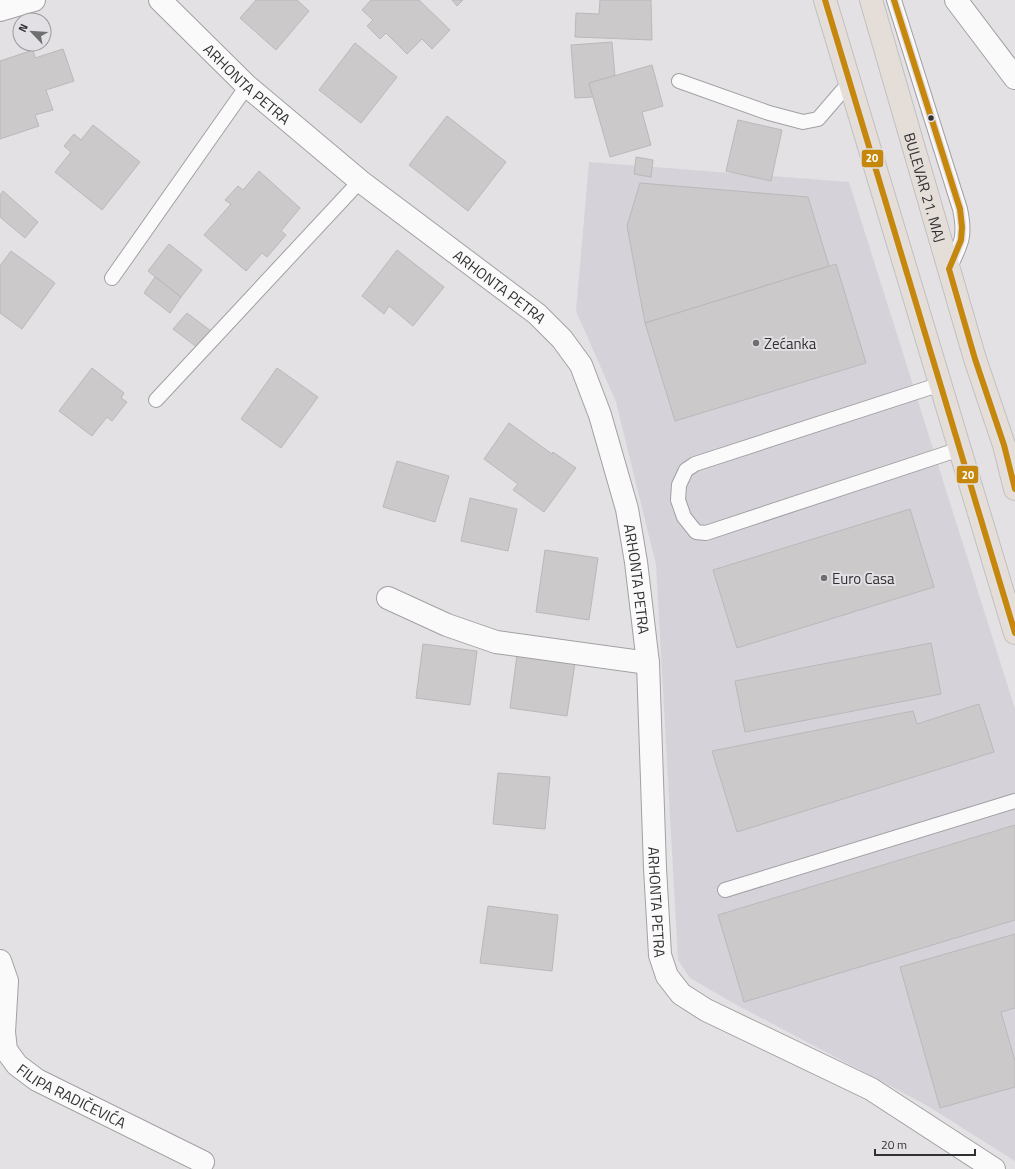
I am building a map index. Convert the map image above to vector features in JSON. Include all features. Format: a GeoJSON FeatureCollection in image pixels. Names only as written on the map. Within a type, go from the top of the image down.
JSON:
{"type":"FeatureCollection","features":[{"type":"Feature","properties":{"kind":"main road"},"geometry":{"type":"LineString","coordinates":[[825,0],[1015,633]]}},
{"type":"Feature","properties":{"kind":"main road","name":"BULEVAR 21. MAJ"},"geometry":{"type":"LineString","coordinates":[[871,0],[975,359],[1010,442],[1015,489]]}},
{"type":"Feature","properties":{"kind":"street"},"geometry":{"type":"LineString","coordinates":[[0,10],[34,0]]}},
{"type":"Feature","properties":{"kind":"street","name":"ARHONTA PETRA"},"geometry":{"type":"LineString","coordinates":[[160,0],[247,86],[360,181],[536,314],[562,339],[581,365],[600,415],[627,509],[636,562],[648,663],[655,868],[660,955],[667,976],[681,994],[706,1010],[871,1089],[994,1169]]}},
{"type":"Feature","properties":{"kind":"street"},"geometry":{"type":"LineString","coordinates":[[956,0],[1015,78]]}},
{"type":"Feature","properties":{"kind":"street"},"geometry":{"type":"LineString","coordinates":[[388,598],[447,625],[496,642],[648,663]]}},
{"type":"Feature","properties":{"kind":"street","name":"FILIPA RADIČEVIĆA"},"geometry":{"type":"LineString","coordinates":[[0,961],[7,981],[4,1032],[6,1050],[17,1065],[37,1080],[203,1162]]}},
{"type":"Feature","properties":{"kind":"lane"},"geometry":{"type":"LineString","coordinates":[[894,0],[960,209],[963,225],[962,239],[949,269]]}},
{"type":"Feature","properties":{"kind":"lane"},"geometry":{"type":"LineString","coordinates":[[679,81],[769,113],[803,122],[818,119],[849,84]]}},
{"type":"Feature","properties":{"kind":"lane"},"geometry":{"type":"LineString","coordinates":[[112,278],[247,86]]}},
{"type":"Feature","properties":{"kind":"lane"},"geometry":{"type":"LineString","coordinates":[[156,400],[360,181]]}},
{"type":"Feature","properties":{"kind":"lane"},"geometry":{"type":"LineString","coordinates":[[941,384],[695,464],[686,470],[679,485],[678,500],[684,517],[696,532],[706,533],[960,449]]}},
{"type":"Feature","properties":{"kind":"lane"},"geometry":{"type":"LineString","coordinates":[[725,890],[1015,801]]}},
{"type":"Feature","properties":{"kind":"shaded area"},"geometry":{"type":"Polygon","coordinates":[[[589,162],[849,182],[1015,709],[1015,1161],[926,1105],[733,1003],[690,978],[678,960],[656,565],[616,402],[576,311],[589,162]]]}},
{"type":"Feature","properties":{"kind":"building"},"geometry":{"type":"Polygon","coordinates":[[[256,0],[297,0],[309,11],[276,50],[240,18],[256,0]]]}},
{"type":"Feature","properties":{"kind":"building"},"geometry":{"type":"Polygon","coordinates":[[[371,0],[419,0],[450,30],[432,49],[422,39],[407,54],[386,33],[380,39],[367,26],[373,20],[362,10],[371,0]]]}},
{"type":"Feature","properties":{"kind":"building"},"geometry":{"type":"Polygon","coordinates":[[[452,0],[463,0],[457,6],[452,0]]]}},
{"type":"Feature","properties":{"kind":"building"},"geometry":{"type":"Polygon","coordinates":[[[600,0],[651,0],[652,40],[575,37],[576,13],[599,14],[600,0]]]}},
{"type":"Feature","properties":{"kind":"building"},"geometry":{"type":"Polygon","coordinates":[[[612,42],[615,76],[589,83],[593,97],[575,98],[571,45],[612,42]]]}},
{"type":"Feature","properties":{"kind":"building"},"geometry":{"type":"Polygon","coordinates":[[[355,43],[397,77],[361,123],[319,90],[355,43]]]}},
{"type":"Feature","properties":{"kind":"building"},"geometry":{"type":"Polygon","coordinates":[[[63,49],[74,81],[46,90],[53,110],[35,115],[39,126],[0,139],[0,61],[27,52],[34,52],[35,58],[63,49]]]}},
{"type":"Feature","properties":{"kind":"building"},"geometry":{"type":"Polygon","coordinates":[[[652,65],[663,106],[642,112],[651,145],[610,157],[589,83],[652,65]]]}},
{"type":"Feature","properties":{"kind":"building"},"geometry":{"type":"Polygon","coordinates":[[[447,116],[506,162],[468,211],[409,165],[447,116]]]}},
{"type":"Feature","properties":{"kind":"building"},"geometry":{"type":"Polygon","coordinates":[[[738,120],[782,130],[771,181],[726,171],[738,120]]]}},
{"type":"Feature","properties":{"kind":"building"},"geometry":{"type":"Polygon","coordinates":[[[93,125],[140,162],[102,210],[55,172],[71,152],[64,146],[74,134],[81,140],[93,125]]]}},
{"type":"Feature","properties":{"kind":"building"},"geometry":{"type":"Polygon","coordinates":[[[636,157],[653,160],[651,177],[634,174],[636,157]]]}},
{"type":"Feature","properties":{"kind":"building"},"geometry":{"type":"Polygon","coordinates":[[[259,171],[300,208],[281,231],[286,235],[267,257],[262,253],[246,271],[204,235],[231,204],[225,200],[238,186],[243,190],[259,171]]]}},
{"type":"Feature","properties":{"kind":"building"},"geometry":{"type":"Polygon","coordinates":[[[640,183],[808,197],[829,266],[645,323],[627,226],[640,183]]]}},
{"type":"Feature","properties":{"kind":"building"},"geometry":{"type":"Polygon","coordinates":[[[3,191],[38,222],[25,238],[0,217],[0,195],[3,191]]]}},
{"type":"Feature","properties":{"kind":"building"},"geometry":{"type":"Polygon","coordinates":[[[169,244],[202,270],[181,297],[148,271],[169,244]]]}},
{"type":"Feature","properties":{"kind":"building"},"geometry":{"type":"Polygon","coordinates":[[[397,250],[444,287],[413,326],[389,306],[384,314],[362,296],[397,250]]]}},
{"type":"Feature","properties":{"kind":"building"},"geometry":{"type":"Polygon","coordinates":[[[11,251],[55,283],[22,329],[0,313],[0,266],[11,251]]]}},
{"type":"Feature","properties":{"kind":"building","name":"Zećanka"},"geometry":{"type":"Polygon","coordinates":[[[836,264],[866,363],[675,421],[645,323],[836,264]]]}},
{"type":"Feature","properties":{"kind":"building"},"geometry":{"type":"Polygon","coordinates":[[[155,277],[181,297],[170,313],[144,293],[155,277]]]}},
{"type":"Feature","properties":{"kind":"building"},"geometry":{"type":"Polygon","coordinates":[[[187,313],[211,331],[198,348],[173,329],[187,313]]]}},
{"type":"Feature","properties":{"kind":"building"},"geometry":{"type":"Polygon","coordinates":[[[92,368],[124,393],[121,398],[127,402],[112,421],[107,417],[92,436],[59,411],[92,368]]]}},
{"type":"Feature","properties":{"kind":"building"},"geometry":{"type":"Polygon","coordinates":[[[277,368],[318,397],[281,448],[241,419],[277,368]]]}},
{"type":"Feature","properties":{"kind":"building"},"geometry":{"type":"Polygon","coordinates":[[[509,423],[552,454],[553,452],[576,468],[544,512],[513,490],[518,484],[484,459],[509,423]]]}},
{"type":"Feature","properties":{"kind":"building"},"geometry":{"type":"Polygon","coordinates":[[[397,461],[449,476],[435,522],[383,507],[397,461]]]}},
{"type":"Feature","properties":{"kind":"building"},"geometry":{"type":"Polygon","coordinates":[[[470,498],[517,509],[508,551],[461,541],[470,498]]]}},
{"type":"Feature","properties":{"kind":"building","name":"Euro Casa"},"geometry":{"type":"Polygon","coordinates":[[[910,509],[934,587],[737,648],[713,570],[910,509]]]}},
{"type":"Feature","properties":{"kind":"building"},"geometry":{"type":"Polygon","coordinates":[[[545,550],[598,558],[589,620],[536,612],[545,550]]]}},
{"type":"Feature","properties":{"kind":"building"},"geometry":{"type":"Polygon","coordinates":[[[931,643],[941,694],[745,732],[735,681],[931,643]]]}},
{"type":"Feature","properties":{"kind":"building"},"geometry":{"type":"Polygon","coordinates":[[[423,644],[477,651],[470,705],[416,698],[423,644]]]}},
{"type":"Feature","properties":{"kind":"building"},"geometry":{"type":"Polygon","coordinates":[[[517,655],[575,663],[567,716],[510,708],[517,655]]]}},
{"type":"Feature","properties":{"kind":"building"},"geometry":{"type":"Polygon","coordinates":[[[979,704],[994,752],[737,832],[712,751],[913,711],[917,724],[979,704]]]}},
{"type":"Feature","properties":{"kind":"building"},"geometry":{"type":"Polygon","coordinates":[[[498,773],[550,777],[545,829],[493,824],[498,773]]]}},
{"type":"Feature","properties":{"kind":"building"},"geometry":{"type":"Polygon","coordinates":[[[1015,825],[1015,920],[744,1002],[718,915],[1015,825]]]}},
{"type":"Feature","properties":{"kind":"building"},"geometry":{"type":"Polygon","coordinates":[[[488,906],[558,915],[552,971],[480,963],[488,906]]]}},
{"type":"Feature","properties":{"kind":"building"},"geometry":{"type":"Polygon","coordinates":[[[1015,934],[1015,1008],[1001,1012],[1015,1061],[1015,1087],[940,1108],[900,967],[1015,934]]]}},
{"type":"Feature","properties":{"kind":"transit line","name":"20"},"geometry":{"type":"LineString","coordinates":[[825,0],[1015,633]]}},
{"type":"Feature","properties":{"kind":"transit line","name":"20"},"geometry":{"type":"LineString","coordinates":[[894,0],[960,209],[962,227],[961,240],[949,269],[975,359],[1004,445],[1015,489]]}},
{"type":"Feature","properties":{"kind":"place","name":"Zećanka"},"geometry":{"type":"Point","coordinates":[756,343]}},
{"type":"Feature","properties":{"kind":"place","name":"Euro Casa"},"geometry":{"type":"Point","coordinates":[824,578]}}]}
